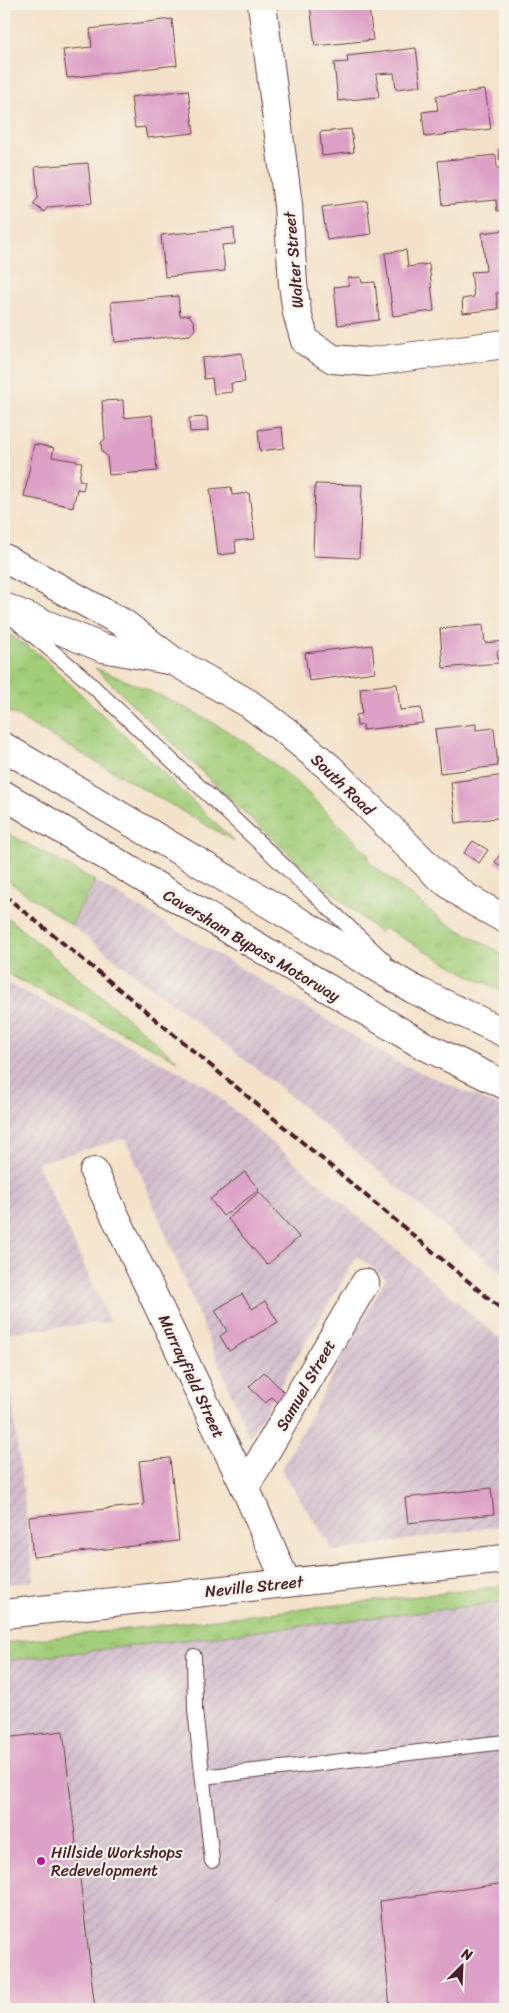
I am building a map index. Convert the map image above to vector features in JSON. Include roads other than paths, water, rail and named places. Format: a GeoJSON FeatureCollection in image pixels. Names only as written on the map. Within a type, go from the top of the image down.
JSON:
{"type":"FeatureCollection","features":[{"type":"Feature","properties":{"kind":"main road","name":"Walter Street"},"geometry":{"type":"LineString","coordinates":[[262,4],[288,205],[293,284],[297,313],[306,341],[333,359],[369,362],[505,344]]}},
{"type":"Feature","properties":{"kind":"main road","name":"South Road"},"geometry":{"type":"LineString","coordinates":[[4,558],[123,623],[172,660],[248,703],[287,732],[330,768],[438,876],[469,899],[505,919]]}},
{"type":"Feature","properties":{"kind":"main road","name":"South Road"},"geometry":{"type":"LineString","coordinates":[[4,607],[103,648],[172,660]]}},
{"type":"Feature","properties":{"kind":"main road"},"geometry":{"type":"LineString","coordinates":[[4,747],[414,989],[505,1033]]}},
{"type":"Feature","properties":{"kind":"main road","name":"Caversham Bypass Motorway"},"geometry":{"type":"LineString","coordinates":[[4,795],[388,1025],[421,1044],[505,1084]]}},
{"type":"Feature","properties":{"kind":"main road","name":"Murrayfield Street"},"geometry":{"type":"LineString","coordinates":[[94,1172],[245,1487],[286,1582]]}},
{"type":"Feature","properties":{"kind":"main road","name":"Samuel Street"},"geometry":{"type":"LineString","coordinates":[[245,1487],[365,1283]]}},
{"type":"Feature","properties":{"kind":"main road","name":"Neville Street"},"geometry":{"type":"LineString","coordinates":[[4,1614],[505,1559]]}},
{"type":"Feature","properties":{"kind":"lane"},"geometry":{"type":"LineString","coordinates":[[4,611],[82,676],[414,989]]}},
{"type":"Feature","properties":{"kind":"lane"},"geometry":{"type":"LineString","coordinates":[[194,1656],[194,1710],[212,1861]]}},
{"type":"Feature","properties":{"kind":"lane"},"geometry":{"type":"LineString","coordinates":[[203,1777],[505,1742]]}},
{"type":"Feature","properties":{"kind":"railway"},"geometry":{"type":"LineString","coordinates":[[4,895],[505,1312]]}},
{"type":"Feature","properties":{"kind":"place","name":"Hillside Workshops Redevelopment"},"geometry":{"type":"Point","coordinates":[41,1861]}}]}
